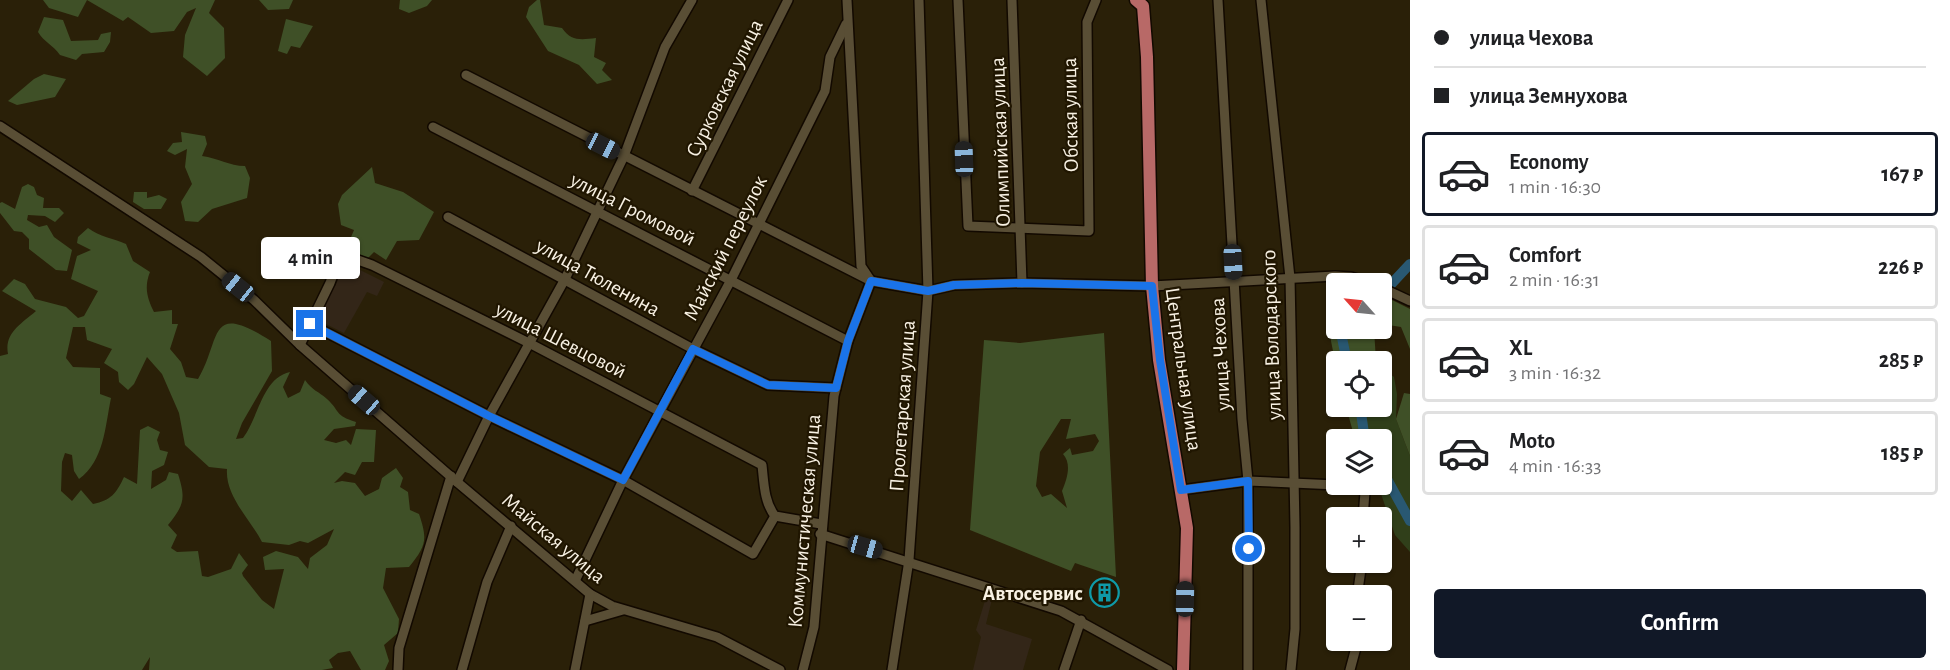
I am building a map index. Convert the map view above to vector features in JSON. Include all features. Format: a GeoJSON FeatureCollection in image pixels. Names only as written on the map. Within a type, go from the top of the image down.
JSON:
{"type":"FeatureCollection","features":[{"type":"Feature","properties":{"kind":"main road","name":"Центральная улица"},"geometry":{"type":"LineString","coordinates":[[1141,2],[1147,57],[1152,286],[1160,360],[1187,528],[1183,670]]}},
{"type":"Feature","properties":{"kind":"street"},"geometry":{"type":"LineString","coordinates":[[398,670],[399,648],[454,479],[565,279],[624,156],[665,47],[692,0]]}},
{"type":"Feature","properties":{"kind":"street","name":"Сурковская улица"},"geometry":{"type":"LineString","coordinates":[[692,191],[788,0]]}},
{"type":"Feature","properties":{"kind":"street"},"geometry":{"type":"LineString","coordinates":[[846,0],[861,266],[871,281]]}},
{"type":"Feature","properties":{"kind":"street","name":"Пролетарская улица"},"geometry":{"type":"LineString","coordinates":[[892,670],[909,560],[928,291],[919,0]]}},
{"type":"Feature","properties":{"kind":"street"},"geometry":{"type":"LineString","coordinates":[[958,0],[968,226],[1022,228]]}},
{"type":"Feature","properties":{"kind":"street","name":"Олимпийская улица"},"geometry":{"type":"LineString","coordinates":[[1012,0],[1022,228],[1022,283]]}},
{"type":"Feature","properties":{"kind":"street","name":"Обская улица"},"geometry":{"type":"LineString","coordinates":[[1022,228],[1089,231],[1087,22],[1096,0]]}},
{"type":"Feature","properties":{"kind":"street","name":"улица Чехова"},"geometry":{"type":"LineString","coordinates":[[1218,0],[1248,481],[1248,670]]}},
{"type":"Feature","properties":{"kind":"street","name":"улица Володарского"},"geometry":{"type":"LineString","coordinates":[[1261,0],[1290,278],[1295,629],[1291,670]]}},
{"type":"Feature","properties":{"kind":"street","name":"Майский переулок"},"geometry":{"type":"LineString","coordinates":[[575,580],[623,480],[731,280],[825,91],[830,57],[846,24]]}},
{"type":"Feature","properties":{"kind":"street"},"geometry":{"type":"LineString","coordinates":[[466,75],[871,281],[928,291],[954,285],[1022,283],[1152,286],[1326,276]]}},
{"type":"Feature","properties":{"kind":"street","name":"Майская улица"},"geometry":{"type":"LineString","coordinates":[[0,126],[201,257],[254,300],[337,378],[590,594],[626,610],[717,637],[780,670]]}},
{"type":"Feature","properties":{"kind":"street","name":"улица Громовой"},"geometry":{"type":"LineString","coordinates":[[433,127],[848,341]]}},
{"type":"Feature","properties":{"kind":"street","name":"улица Тюленина"},"geometry":{"type":"LineString","coordinates":[[448,217],[693,349],[768,385],[836,388]]}},
{"type":"Feature","properties":{"kind":"street","name":"улица Шевцовой"},"geometry":{"type":"LineString","coordinates":[[310,324],[341,254],[391,274],[529,342],[762,465],[766,495],[770,509],[775,516]]}},
{"type":"Feature","properties":{"kind":"street","name":"Коммунистическая улица"},"geometry":{"type":"LineString","coordinates":[[803,670],[814,627],[821,529],[836,388],[848,341],[871,281]]}},
{"type":"Feature","properties":{"kind":"street"},"geometry":{"type":"LineString","coordinates":[[1392,293],[1410,301]]}},
{"type":"Feature","properties":{"kind":"street"},"geometry":{"type":"LineString","coordinates":[[300,345],[310,324],[489,416],[623,480],[753,554],[775,516],[821,529],[1081,620],[1157,666],[1168,670]]}},
{"type":"Feature","properties":{"kind":"street"},"geometry":{"type":"LineString","coordinates":[[1181,490],[1248,481],[1359,486],[1365,492],[1363,507]]}},
{"type":"Feature","properties":{"kind":"street"},"geometry":{"type":"LineString","coordinates":[[462,670],[487,582],[512,526]]}},
{"type":"Feature","properties":{"kind":"street"},"geometry":{"type":"LineString","coordinates":[[575,670],[590,594]]}},
{"type":"Feature","properties":{"kind":"street"},"geometry":{"type":"LineString","coordinates":[[585,621],[626,610]]}},
{"type":"Feature","properties":{"kind":"street"},"geometry":{"type":"LineString","coordinates":[[1064,670],[1081,620]]}},
{"type":"Feature","properties":{"kind":"street"},"geometry":{"type":"LineString","coordinates":[[1350,670],[1355,651]]}},
{"type":"Feature","properties":{"kind":"shaded area"},"geometry":{"type":"Polygon","coordinates":[[[346,263],[384,282],[377,296],[367,292],[344,333],[318,320],[346,263]]]}},
{"type":"Feature","properties":{"kind":"shaded area"},"geometry":{"type":"Polygon","coordinates":[[[987,594],[993,595],[986,624],[1032,639],[1023,670],[973,670],[981,637],[976,630],[987,594]]]}},
{"type":"Feature","properties":{"kind":"green space"},"geometry":{"type":"Polygon","coordinates":[[[43,0],[87,0],[78,17],[49,8],[43,0]]]}},
{"type":"Feature","properties":{"kind":"green space"},"geometry":{"type":"Polygon","coordinates":[[[87,0],[215,0],[209,13],[224,28],[225,58],[207,76],[183,57],[185,35],[196,8],[187,12],[174,31],[151,33],[128,17],[123,21],[87,0]]]}},
{"type":"Feature","properties":{"kind":"green space"},"geometry":{"type":"Polygon","coordinates":[[[259,0],[293,0],[289,9],[268,10],[259,0]]]}},
{"type":"Feature","properties":{"kind":"green space"},"geometry":{"type":"Polygon","coordinates":[[[400,0],[432,0],[427,6],[409,13],[399,9],[400,0]]]}},
{"type":"Feature","properties":{"kind":"green space"},"geometry":{"type":"Polygon","coordinates":[[[540,0],[544,25],[562,28],[576,39],[596,38],[594,57],[606,63],[602,70],[612,80],[597,84],[579,65],[548,51],[526,17],[529,7],[540,0]]]}},
{"type":"Feature","properties":{"kind":"green space"},"geometry":{"type":"Polygon","coordinates":[[[44,17],[63,20],[71,41],[98,40],[101,34],[111,32],[110,42],[104,52],[82,54],[76,60],[60,55],[38,32],[44,17]]]}},
{"type":"Feature","properties":{"kind":"green space"},"geometry":{"type":"Polygon","coordinates":[[[286,19],[313,26],[300,48],[291,46],[287,54],[278,51],[286,19]]]}},
{"type":"Feature","properties":{"kind":"green space"},"geometry":{"type":"Polygon","coordinates":[[[44,74],[66,79],[55,97],[17,105],[8,101],[34,79],[44,74]]]}},
{"type":"Feature","properties":{"kind":"green space"},"geometry":{"type":"Polygon","coordinates":[[[181,132],[205,136],[207,144],[202,156],[245,166],[250,178],[247,198],[212,209],[198,222],[185,221],[181,202],[192,184],[185,167],[187,149],[175,155],[167,151],[173,143],[182,142],[181,132]]]}},
{"type":"Feature","properties":{"kind":"green space"},"geometry":{"type":"Polygon","coordinates":[[[372,167],[375,183],[403,192],[434,212],[419,240],[397,241],[386,260],[374,252],[368,258],[346,249],[354,230],[341,225],[338,204],[342,195],[372,167]]]}},
{"type":"Feature","properties":{"kind":"green space"},"geometry":{"type":"Polygon","coordinates":[[[28,184],[34,187],[37,195],[44,198],[43,208],[59,208],[64,213],[55,222],[45,216],[28,215],[27,220],[39,227],[47,225],[54,237],[72,250],[67,271],[56,270],[29,249],[29,239],[22,232],[14,231],[0,213],[2,202],[15,209],[22,187],[28,184]]]}},
{"type":"Feature","properties":{"kind":"green space"},"geometry":{"type":"Polygon","coordinates":[[[134,192],[147,192],[147,198],[159,195],[167,199],[161,209],[144,209],[133,202],[134,192]]]}},
{"type":"Feature","properties":{"kind":"green space"},"geometry":{"type":"Polygon","coordinates":[[[88,228],[126,244],[133,261],[150,272],[147,292],[150,302],[154,312],[172,310],[172,324],[178,324],[170,349],[181,362],[186,377],[198,379],[215,338],[226,324],[236,324],[250,329],[271,341],[272,371],[242,423],[236,439],[243,438],[273,382],[290,372],[283,387],[288,398],[300,392],[305,380],[341,415],[356,422],[355,426],[334,429],[324,440],[336,443],[346,440],[351,445],[356,429],[376,430],[374,462],[362,462],[355,475],[345,472],[334,483],[342,481],[355,483],[365,496],[379,489],[382,478],[396,468],[403,478],[400,487],[408,492],[410,510],[419,514],[424,530],[422,548],[409,567],[386,568],[383,588],[399,619],[398,633],[384,645],[389,661],[385,670],[361,670],[350,651],[338,653],[329,660],[333,668],[322,670],[149,670],[150,657],[142,670],[0,670],[0,356],[8,354],[7,347],[11,335],[36,311],[2,291],[14,279],[25,284],[35,299],[66,307],[78,318],[84,316],[98,291],[71,279],[77,256],[91,250],[77,243],[78,237],[88,228]],[[73,327],[66,358],[73,367],[100,368],[100,394],[111,398],[105,432],[94,463],[79,479],[74,471],[72,455],[65,453],[62,462],[61,491],[72,501],[81,490],[93,504],[112,495],[124,477],[137,484],[140,430],[148,426],[160,432],[157,440],[160,450],[168,452],[164,465],[152,471],[151,489],[166,480],[169,472],[178,474],[183,496],[180,507],[168,525],[177,535],[171,548],[177,552],[198,551],[202,576],[208,577],[231,569],[239,553],[248,565],[242,573],[243,576],[262,600],[274,609],[284,569],[265,570],[263,557],[276,551],[298,557],[308,569],[310,558],[327,545],[334,529],[308,543],[300,541],[289,545],[262,542],[234,498],[227,479],[227,469],[209,467],[185,445],[179,413],[162,374],[147,357],[134,384],[128,390],[119,382],[118,372],[104,363],[112,349],[87,340],[85,327],[73,327]]]}},
{"type":"Feature","properties":{"kind":"green space"},"geometry":{"type":"Polygon","coordinates":[[[1392,300],[1410,309],[1410,349],[1401,327],[1392,326],[1392,300]]]}},
{"type":"Feature","properties":{"kind":"green space"},"geometry":{"type":"Polygon","coordinates":[[[1104,333],[1116,577],[1075,563],[1071,571],[970,530],[984,340],[1020,343],[1104,333]],[[1061,419],[1040,452],[1036,486],[1042,497],[1051,494],[1067,508],[1062,491],[1068,467],[1063,454],[1070,448],[1072,455],[1093,451],[1099,441],[1095,434],[1066,439],[1071,419],[1061,419]]]}},
{"type":"Feature","properties":{"kind":"green space"},"geometry":{"type":"Polygon","coordinates":[[[1331,339],[1375,339],[1375,351],[1333,351],[1331,339]]]}},
{"type":"Feature","properties":{"kind":"green space"},"geometry":{"type":"Polygon","coordinates":[[[1392,376],[1397,394],[1396,419],[1410,456],[1410,552],[1395,535],[1392,526],[1392,507],[1385,507],[1381,495],[1392,495],[1392,429],[1363,429],[1364,417],[1392,417],[1392,376]]]}},
{"type":"Feature","properties":{"kind":"green space"},"geometry":{"type":"Polygon","coordinates":[[[1404,393],[1410,394],[1410,456],[1396,419],[1404,393]]]}},
{"type":"Feature","properties":{"kind":"green space"},"geometry":{"type":"Polygon","coordinates":[[[1349,417],[1364,417],[1363,429],[1352,429],[1349,417]]]}},
{"type":"Feature","properties":{"kind":"waterway"},"geometry":{"type":"LineString","coordinates":[[1392,283],[1410,264]]}},
{"type":"Feature","properties":{"kind":"waterway"},"geometry":{"type":"LineString","coordinates":[[1342,339],[1345,351]]}},
{"type":"Feature","properties":{"kind":"waterway"},"geometry":{"type":"LineString","coordinates":[[1362,417],[1363,429]]}},
{"type":"Feature","properties":{"kind":"waterway"},"geometry":{"type":"LineString","coordinates":[[1392,488],[1410,521]]}},
{"type":"Feature","properties":{"kind":"place","name":"Автосервис"},"geometry":{"type":"Point","coordinates":[1104,593]}},
{"type":"Feature","properties":{"kind":"route"},"geometry":{"type":"LineString","coordinates":[[310,324],[489,416],[623,480],[693,349],[768,385],[836,388],[848,341],[871,281],[928,291],[954,285],[1022,283],[1152,286],[1160,360],[1181,490],[1248,481],[1249,549]]}}]}
